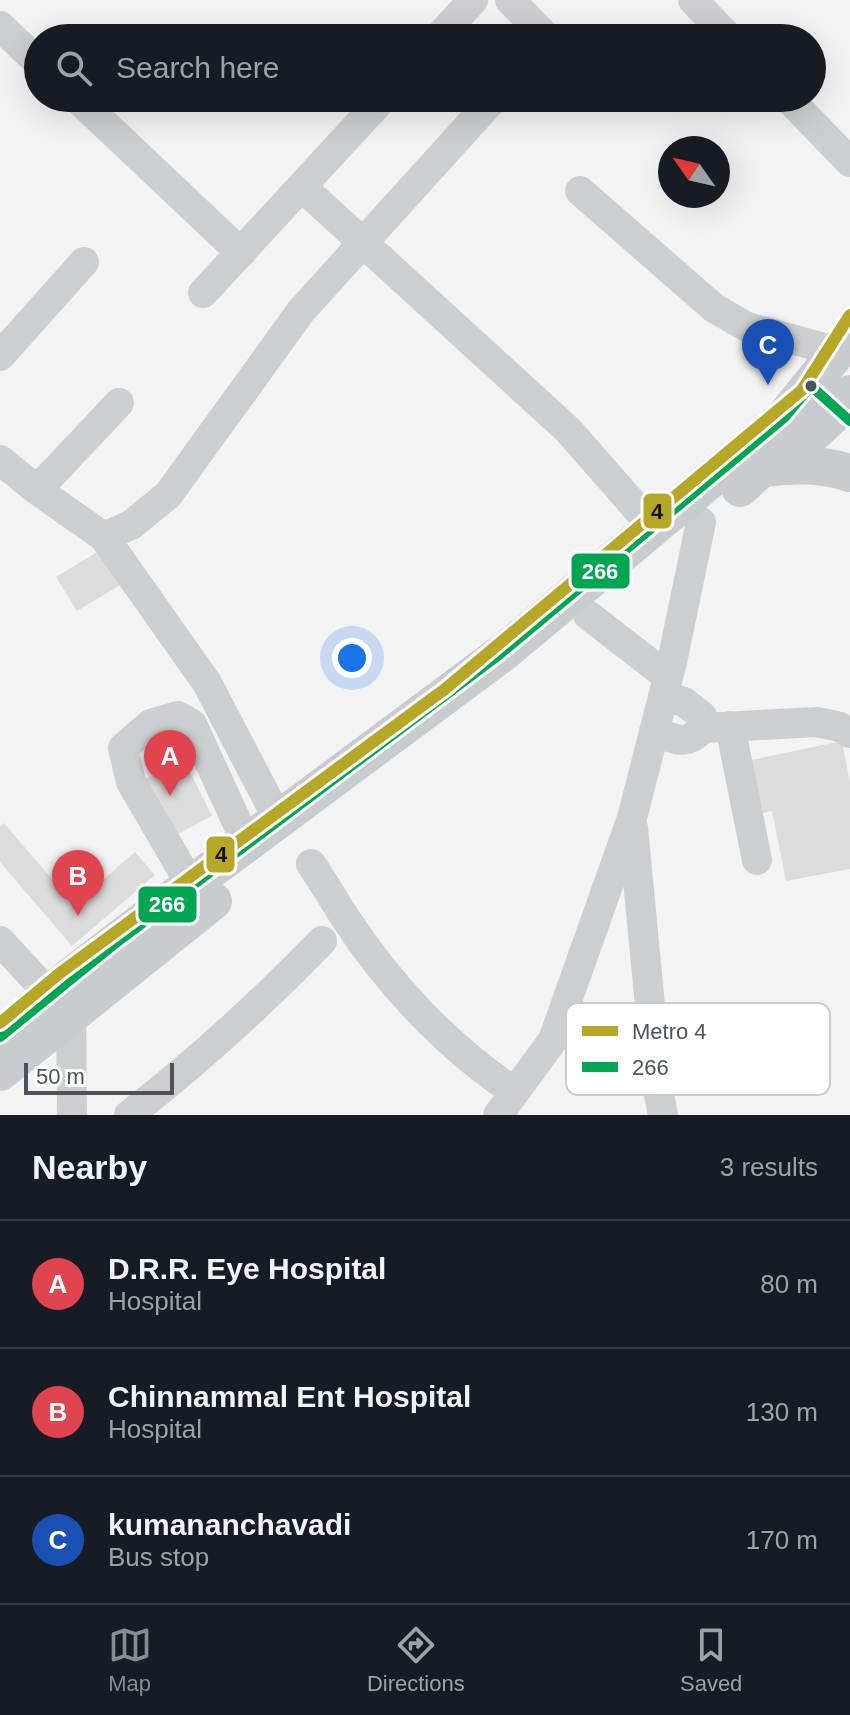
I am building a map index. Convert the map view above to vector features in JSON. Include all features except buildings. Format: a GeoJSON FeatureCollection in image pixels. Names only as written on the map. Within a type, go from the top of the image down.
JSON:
{"type":"FeatureCollection","features":[{"type":"Feature","properties":{"kind":"main road"},"geometry":{"type":"LineString","coordinates":[[0,1072],[60,1005],[191,885],[505,651],[654,528],[796,428],[838,403],[844,344]]}},
{"type":"Feature","properties":{"kind":"main road"},"geometry":{"type":"LineString","coordinates":[[0,1037],[60,1005],[187,921],[513,675],[701,522],[762,468],[796,428]]}},
{"type":"Feature","properties":{"kind":"main road"},"geometry":{"type":"LineString","coordinates":[[796,428],[850,470]]}},
{"type":"Feature","properties":{"kind":"main road"},"geometry":{"type":"LineString","coordinates":[[762,468],[798,464],[850,470]]}},
{"type":"Feature","properties":{"kind":"street"},"geometry":{"type":"LineString","coordinates":[[451,24],[473,0]]}},
{"type":"Feature","properties":{"kind":"street"},"geometry":{"type":"LineString","coordinates":[[510,0],[533,24]]}},
{"type":"Feature","properties":{"kind":"street"},"geometry":{"type":"LineString","coordinates":[[693,0],[716,24]]}},
{"type":"Feature","properties":{"kind":"street"},"geometry":{"type":"LineString","coordinates":[[0,26],[24,49]]}},
{"type":"Feature","properties":{"kind":"street"},"geometry":{"type":"LineString","coordinates":[[92,112],[241,253]]}},
{"type":"Feature","properties":{"kind":"street"},"geometry":{"type":"LineString","coordinates":[[203,293],[370,112]]}},
{"type":"Feature","properties":{"kind":"street"},"geometry":{"type":"LineString","coordinates":[[104,537],[131,525],[168,495],[301,311],[481,112]]}},
{"type":"Feature","properties":{"kind":"street"},"geometry":{"type":"LineString","coordinates":[[802,112],[850,162]]}},
{"type":"Feature","properties":{"kind":"street"},"geometry":{"type":"LineString","coordinates":[[302,187],[568,430],[654,528]]}},
{"type":"Feature","properties":{"kind":"street"},"geometry":{"type":"LineString","coordinates":[[580,191],[714,308],[747,327],[844,344]]}},
{"type":"Feature","properties":{"kind":"street"},"geometry":{"type":"LineString","coordinates":[[0,356],[84,262]]}},
{"type":"Feature","properties":{"kind":"street"},"geometry":{"type":"LineString","coordinates":[[37,490],[119,403]]}},
{"type":"Feature","properties":{"kind":"street"},"geometry":{"type":"LineString","coordinates":[[0,460],[104,537],[207,683],[279,821]]}},
{"type":"Feature","properties":{"kind":"street"},"geometry":{"type":"LineString","coordinates":[[566,1003],[632,818],[666,686],[701,522]]}},
{"type":"Feature","properties":{"kind":"street"},"geometry":{"type":"LineString","coordinates":[[588,615],[684,702],[717,727],[757,860]]}},
{"type":"Feature","properties":{"kind":"street"},"geometry":{"type":"LineString","coordinates":[[191,885],[126,772],[123,748],[151,724],[178,716],[192,724],[247,844]]}},
{"type":"Feature","properties":{"kind":"street"},"geometry":{"type":"LineString","coordinates":[[654,731],[684,741],[717,727],[817,722],[840,727],[850,733]]}},
{"type":"Feature","properties":{"kind":"street"},"geometry":{"type":"LineString","coordinates":[[632,818],[650,1003]]}},
{"type":"Feature","properties":{"kind":"street"},"geometry":{"type":"LineString","coordinates":[[311,864],[344,917],[390,978],[446,1039],[470,1060],[506,1103],[553,1040],[566,1003]]}},
{"type":"Feature","properties":{"kind":"street"},"geometry":{"type":"LineString","coordinates":[[0,941],[60,1005],[72,1115]]}},
{"type":"Feature","properties":{"kind":"street"},"geometry":{"type":"LineString","coordinates":[[129,1115],[219,1042],[322,941]]}},
{"type":"Feature","properties":{"kind":"street"},"geometry":{"type":"LineString","coordinates":[[659,1095],[663,1115]]}},
{"type":"Feature","properties":{"kind":"metro line","name":"4"},"geometry":{"type":"LineString","coordinates":[[0,1023],[60,973],[445,689],[802,390],[850,315]]}},
{"type":"Feature","properties":{"kind":"transit line","name":"266"},"geometry":{"type":"LineString","coordinates":[[0,1037],[112,946],[499,655],[784,418],[811,386],[850,421]]}},
{"type":"Feature","properties":{"kind":"place","name":"kumananchavadi"},"geometry":{"type":"Point","coordinates":[768,385]}},
{"type":"Feature","properties":{"kind":"place","name":"D.R.R. Eye Hospital"},"geometry":{"type":"Point","coordinates":[170,796]}},
{"type":"Feature","properties":{"kind":"place","name":"Chinnammal Ent Hospital"},"geometry":{"type":"Point","coordinates":[78,916]}}]}
